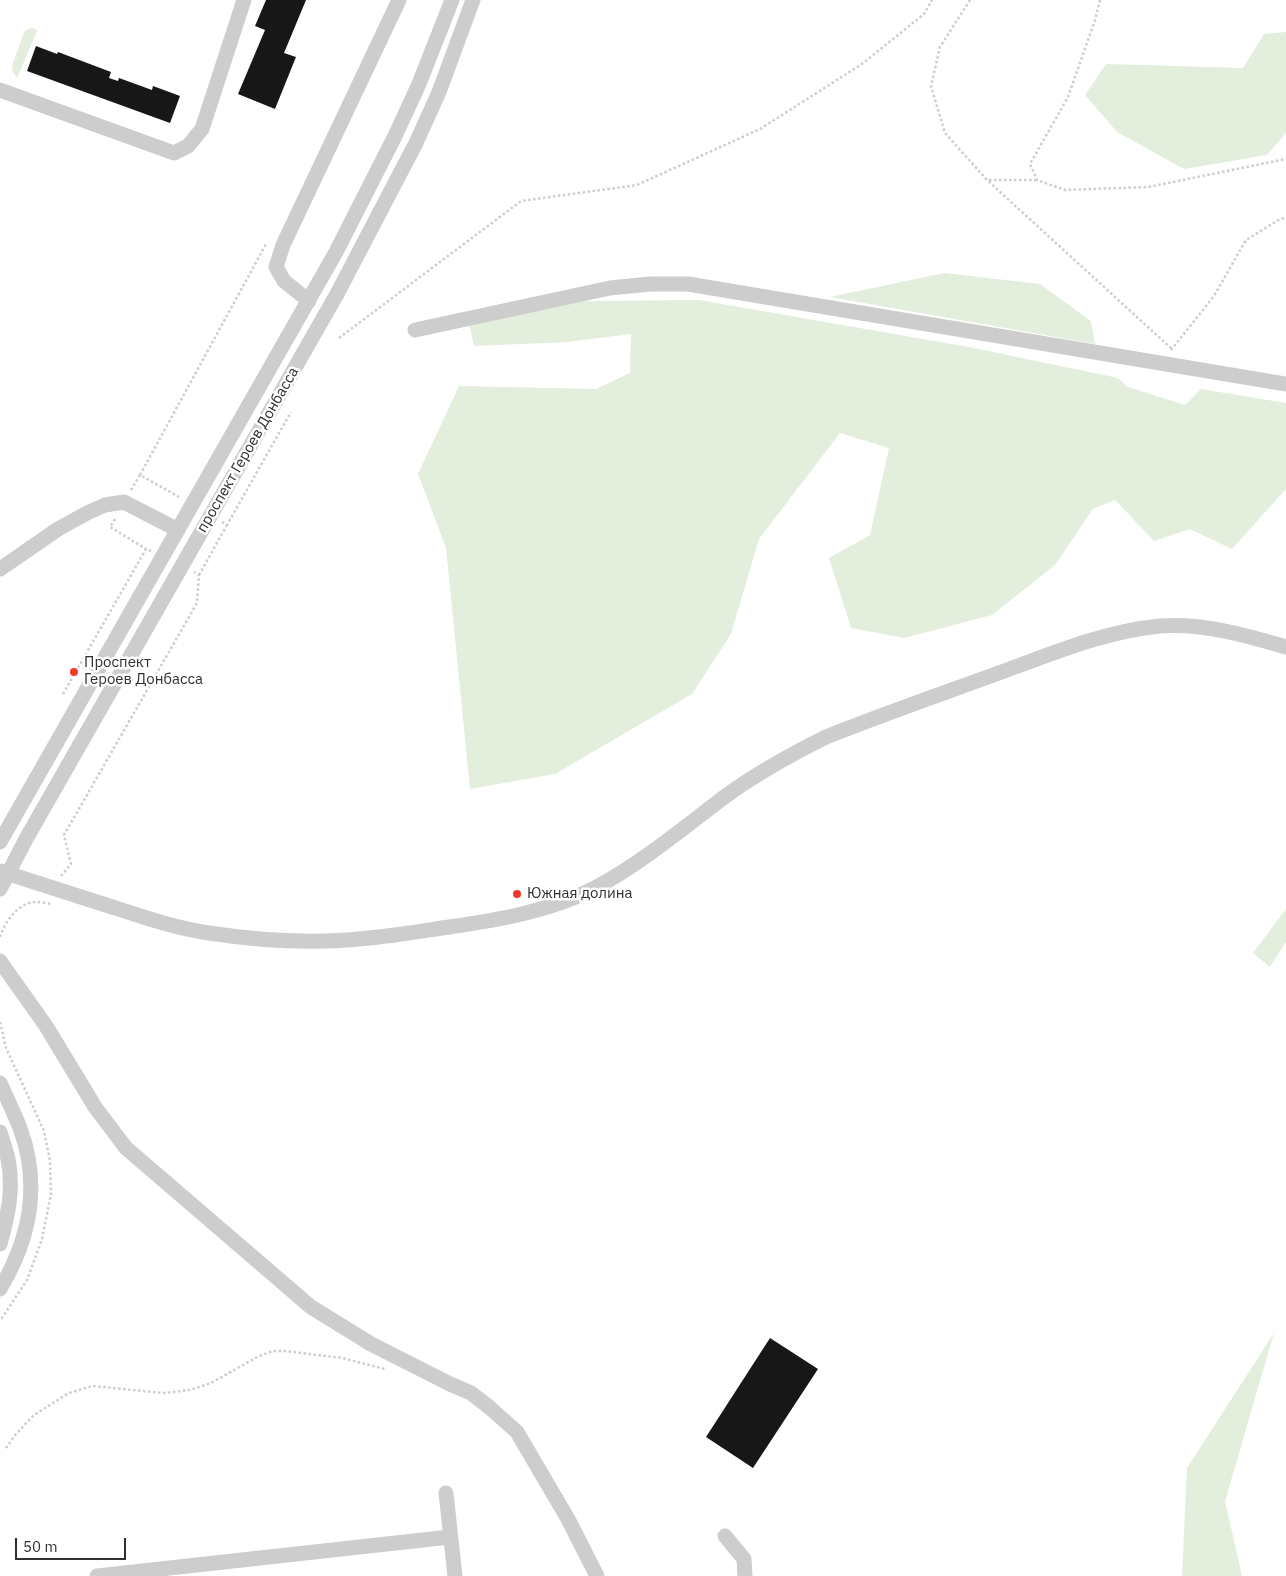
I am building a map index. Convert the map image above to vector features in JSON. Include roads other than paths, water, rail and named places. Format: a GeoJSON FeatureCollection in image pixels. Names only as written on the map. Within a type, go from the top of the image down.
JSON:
{"type":"FeatureCollection","features":[{"type":"Feature","properties":{"kind":"street"},"geometry":{"type":"LineString","coordinates":[[0,90],[174,153],[188,146],[202,129],[244,0]]}},
{"type":"Feature","properties":{"kind":"street"},"geometry":{"type":"LineString","coordinates":[[309,300],[284,281],[276,267],[283,245],[399,0]]}},
{"type":"Feature","properties":{"kind":"street","name":"проспект Героев Донбасса"},"geometry":{"type":"LineString","coordinates":[[0,842],[309,300],[395,136],[419,84],[452,0]]}},
{"type":"Feature","properties":{"kind":"street","name":"проспект Героев Донбасса"},"geometry":{"type":"LineString","coordinates":[[0,889],[4,872],[337,294],[416,143],[439,92],[473,0]]}},
{"type":"Feature","properties":{"kind":"street"},"geometry":{"type":"LineString","coordinates":[[415,330],[610,288],[688,284],[1286,384]]}},
{"type":"Feature","properties":{"kind":"street"},"geometry":{"type":"LineString","coordinates":[[0,568],[58,529],[105,505],[124,502],[178,530]]}},
{"type":"Feature","properties":{"kind":"street"},"geometry":{"type":"LineString","coordinates":[[4,872],[159,922],[207,933],[242,938],[326,941],[396,935],[467,924],[553,905],[593,889],[654,852],[723,798],[788,756],[826,737],[1074,646],[1123,632],[1160,626],[1189,626],[1249,636],[1286,647]]}},
{"type":"Feature","properties":{"kind":"street"},"geometry":{"type":"LineString","coordinates":[[0,961],[46,1026],[95,1106],[126,1148],[311,1308],[371,1344],[471,1393],[489,1406],[516,1432],[568,1519],[597,1576]]}},
{"type":"Feature","properties":{"kind":"street"},"geometry":{"type":"LineString","coordinates":[[0,1083],[20,1129],[27,1154],[31,1184],[29,1212],[23,1243],[0,1289]]}},
{"type":"Feature","properties":{"kind":"street"},"geometry":{"type":"LineString","coordinates":[[0,1132],[8,1160],[10,1186],[8,1215],[0,1244]]}},
{"type":"Feature","properties":{"kind":"street"},"geometry":{"type":"LineString","coordinates":[[446,1493],[455,1576]]}},
{"type":"Feature","properties":{"kind":"street"},"geometry":{"type":"LineString","coordinates":[[725,1536],[744,1559],[745,1576]]}},
{"type":"Feature","properties":{"kind":"street"},"geometry":{"type":"LineString","coordinates":[[97,1576],[450,1537]]}},
{"type":"Feature","properties":{"kind":"place","name":"Проспект Героев Донбасса"},"geometry":{"type":"Point","coordinates":[74,672]}},
{"type":"Feature","properties":{"kind":"place","name":"Южная долина"},"geometry":{"type":"Point","coordinates":[517,894]}}]}
